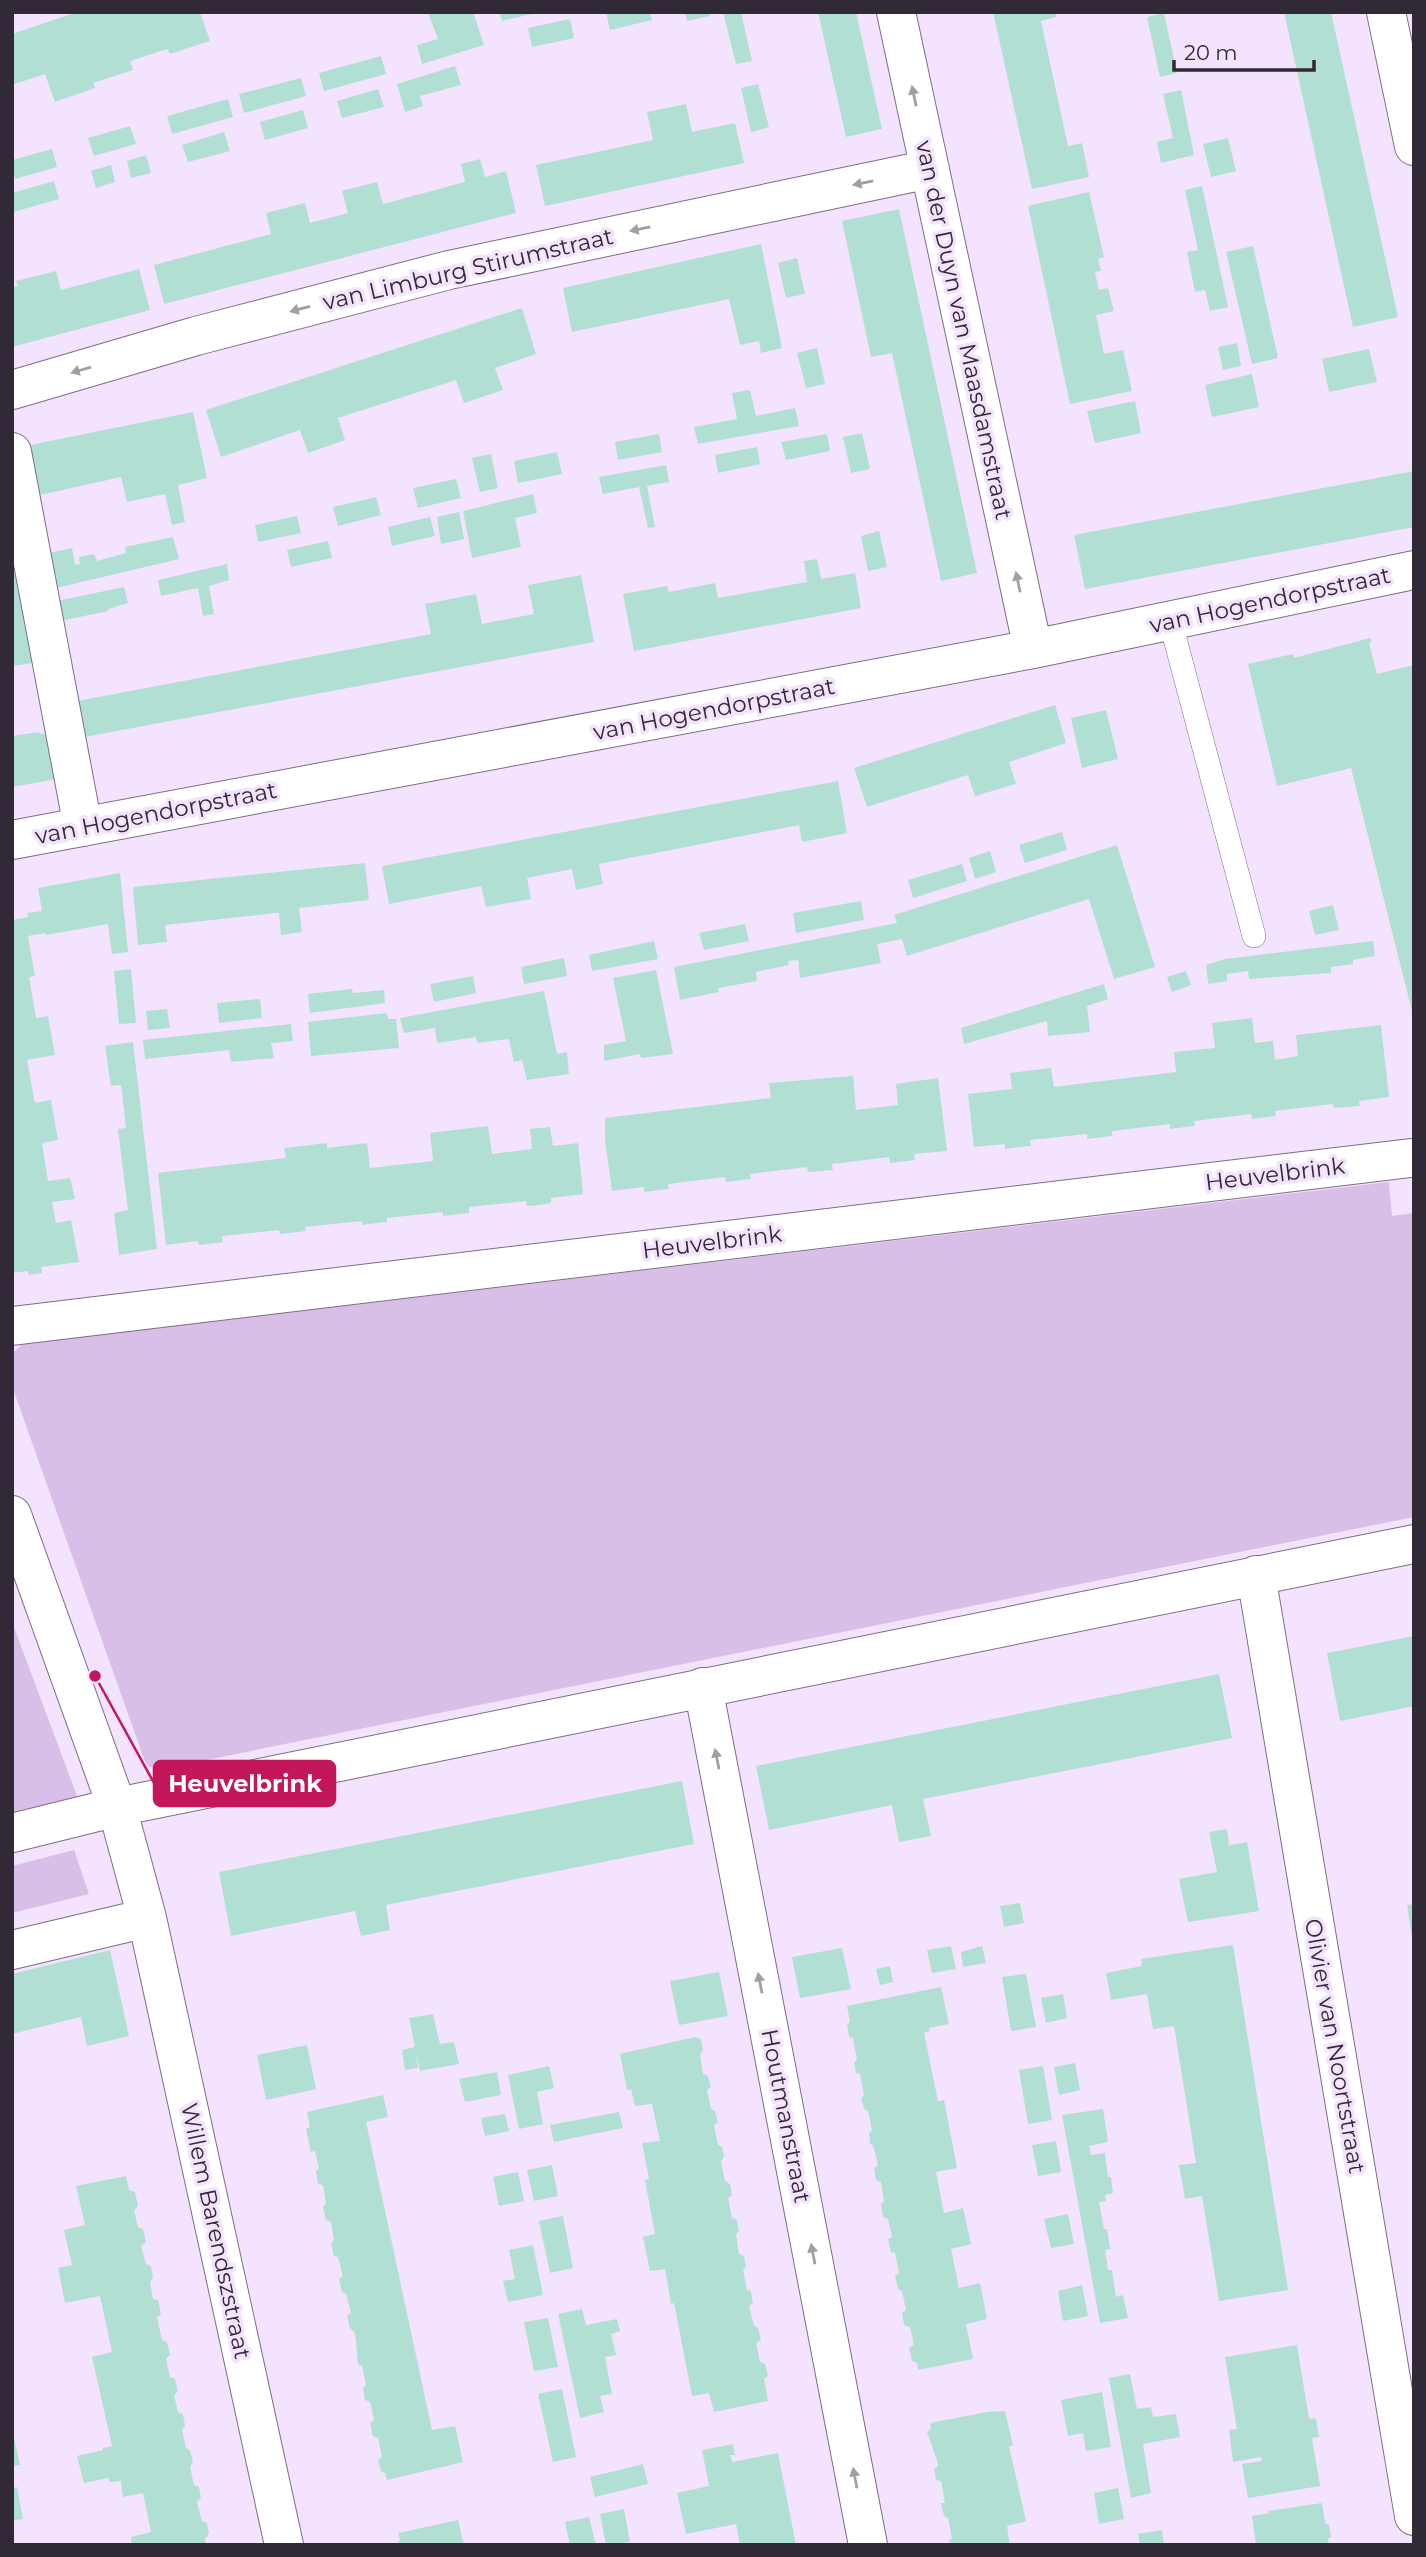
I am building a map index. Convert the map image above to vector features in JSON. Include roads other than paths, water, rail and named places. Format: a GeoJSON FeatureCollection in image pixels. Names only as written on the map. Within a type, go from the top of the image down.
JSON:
{"type":"FeatureCollection","features":[{"type":"Feature","properties":{"kind":"street","name":"van der Duyn van Maasdamstraat"},"geometry":{"type":"LineString","coordinates":[[896,12],[1032,649]]}},
{"type":"Feature","properties":{"kind":"street"},"geometry":{"type":"LineString","coordinates":[[1386,12],[1414,146]]}},
{"type":"Feature","properties":{"kind":"street","name":"van Limburg Stirumstraat"},"geometry":{"type":"LineString","coordinates":[[12,390],[195,336],[449,270],[930,169]]}},
{"type":"Feature","properties":{"kind":"street"},"geometry":{"type":"LineString","coordinates":[[12,452],[83,827]]}},
{"type":"Feature","properties":{"kind":"street","name":"van Hogendorpstraat"},"geometry":{"type":"LineString","coordinates":[[12,840],[1032,649],[1414,570]]}},
{"type":"Feature","properties":{"kind":"street","name":"Heuvelbrink"},"geometry":{"type":"LineString","coordinates":[[12,1326],[1411,1158]]}},
{"type":"Feature","properties":{"kind":"street"},"geometry":{"type":"LineString","coordinates":[[12,1515],[117,1807],[147,1918],[12,1950]]}},
{"type":"Feature","properties":{"kind":"street"},"geometry":{"type":"LineString","coordinates":[[12,1833],[117,1807],[1414,1544]]}},
{"type":"Feature","properties":{"kind":"street","name":"Olivier van Noortstraat"},"geometry":{"type":"LineString","coordinates":[[1256,1575],[1414,2516]]}},
{"type":"Feature","properties":{"kind":"street","name":"Houtmanstraat"},"geometry":{"type":"LineString","coordinates":[[703,1687],[869,2545]]}},
{"type":"Feature","properties":{"kind":"street","name":"Willem Barendszstraat"},"geometry":{"type":"LineString","coordinates":[[147,1918],[284,2545]]}},
{"type":"Feature","properties":{"kind":"lane"},"geometry":{"type":"LineString","coordinates":[[1170,620],[1254,936]]}},
{"type":"Feature","properties":{"kind":"place","name":"Heuvelbrink"},"geometry":{"type":"Point","coordinates":[95,1676]}}]}
